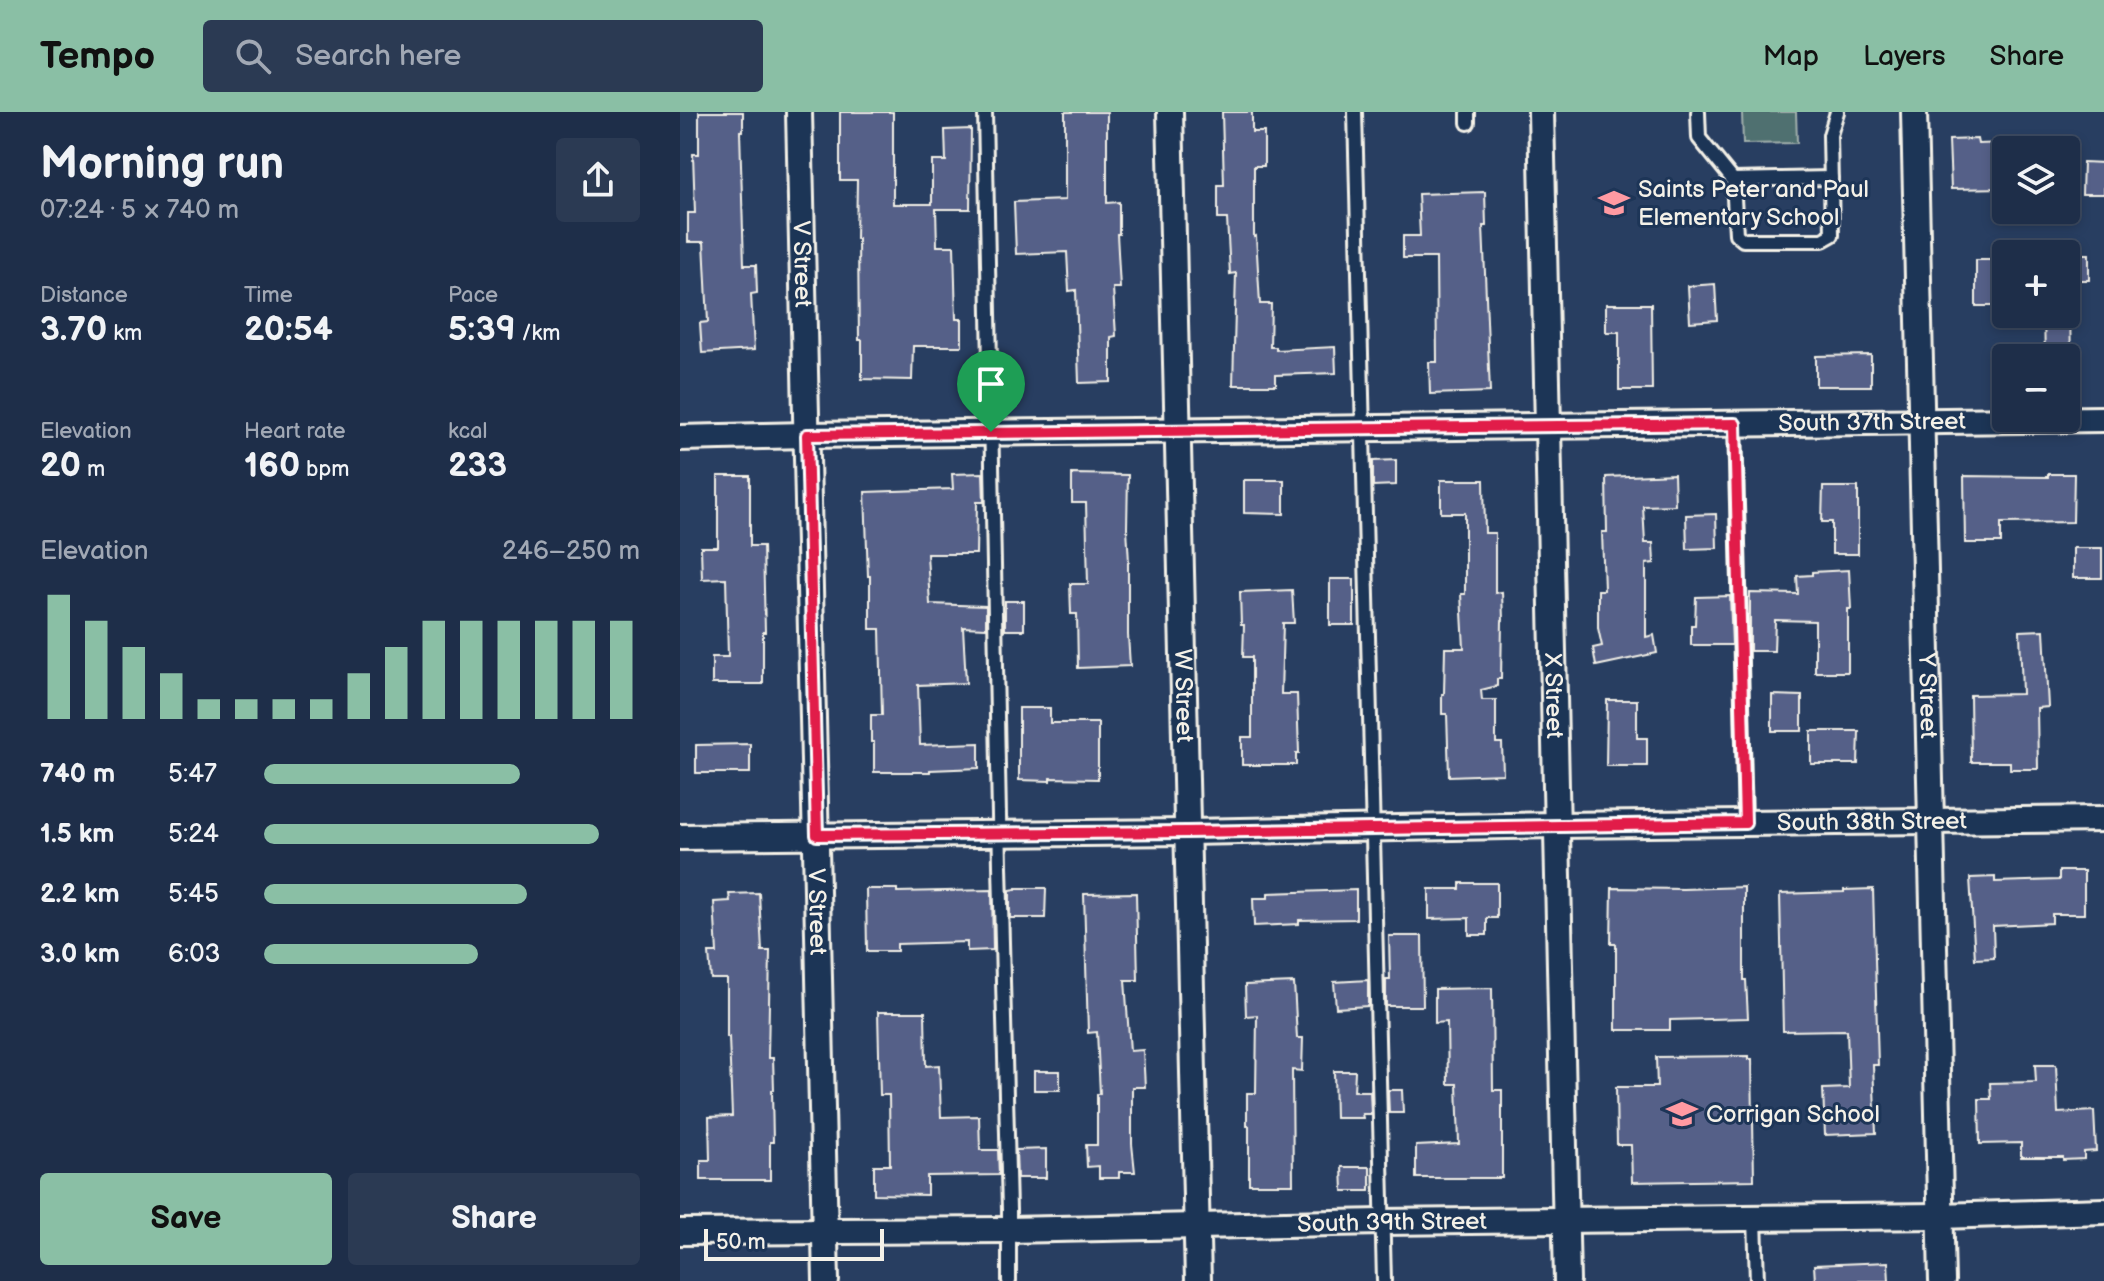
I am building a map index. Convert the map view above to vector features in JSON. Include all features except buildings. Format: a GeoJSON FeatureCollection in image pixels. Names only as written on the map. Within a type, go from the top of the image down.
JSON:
{"type":"FeatureCollection","features":[{"type":"Feature","properties":{"kind":"street","name":"V Street"},"geometry":{"type":"LineString","coordinates":[[799,112],[826,1281]]}},
{"type":"Feature","properties":{"kind":"street","name":"W Street"},"geometry":{"type":"LineString","coordinates":[[1170,112],[1198,1281]]}},
{"type":"Feature","properties":{"kind":"street","name":"X Street"},"geometry":{"type":"LineString","coordinates":[[1541,112],[1567,1281]]}},
{"type":"Feature","properties":{"kind":"street","name":"Y Street"},"geometry":{"type":"LineString","coordinates":[[1914,112],[1942,1281]]}},
{"type":"Feature","properties":{"kind":"street","name":"South 37th Street"},"geometry":{"type":"LineString","coordinates":[[680,438],[2104,419]]}},
{"type":"Feature","properties":{"kind":"street","name":"South 38th Street"},"geometry":{"type":"LineString","coordinates":[[680,837],[2104,819]]}},
{"type":"Feature","properties":{"kind":"street","name":"South 39th Street"},"geometry":{"type":"LineString","coordinates":[[680,1232],[1008,1230],[2104,1211]]}},
{"type":"Feature","properties":{"kind":"lane"},"geometry":{"type":"LineString","coordinates":[[985,112],[1009,1281]]}},
{"type":"Feature","properties":{"kind":"lane"},"geometry":{"type":"LineString","coordinates":[[1355,112],[1384,1281]]}},
{"type":"Feature","properties":{"kind":"lane"},"geometry":{"type":"LineString","coordinates":[[1698,112],[1699,138],[1733,180],[1736,234],[1743,240],[1823,240],[1832,235],[1830,135],[1837,112]]}},
{"type":"Feature","properties":{"kind":"lane"},"geometry":{"type":"LineString","coordinates":[[1733,180],[1831,178]]}},
{"type":"Feature","properties":{"kind":"lane"},"geometry":{"type":"LineString","coordinates":[[1735,424],[1745,823]]}},
{"type":"Feature","properties":{"kind":"lane"},"geometry":{"type":"LineString","coordinates":[[1755,1218],[1757,1281]]}},
{"type":"Feature","properties":{"kind":"green space"},"geometry":{"type":"Polygon","coordinates":[[[1742,112],[1796,112],[1797,143],[1743,144],[1742,112]]]}},
{"type":"Feature","properties":{"kind":"place","name":"Saints Peter and Paul Elementary School"},"geometry":{"type":"Point","coordinates":[1614,203]}},
{"type":"Feature","properties":{"kind":"place","name":"Corrigan School"},"geometry":{"type":"Point","coordinates":[1682,1114]}},
{"type":"Feature","properties":{"kind":"route"},"geometry":{"type":"LineString","coordinates":[[1735,424],[1745,823],[817,835],[807,435],[991,432],[1735,424]]}}]}
